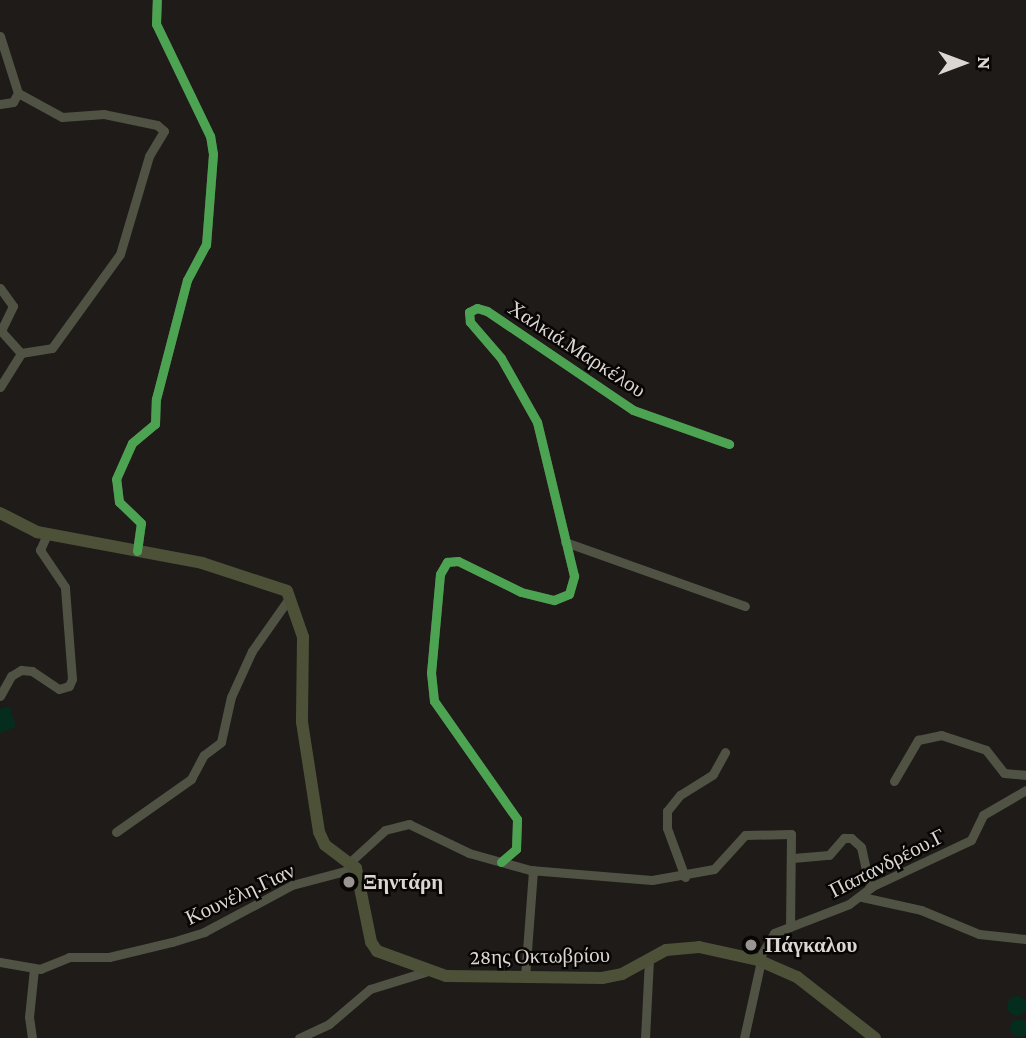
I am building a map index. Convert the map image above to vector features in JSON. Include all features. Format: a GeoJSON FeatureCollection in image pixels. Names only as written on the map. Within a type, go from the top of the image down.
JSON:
{"type":"FeatureCollection","features":[{"type":"Feature","properties":{"kind":"main road"},"geometry":{"type":"LineString","coordinates":[[0,513],[47,534],[138,551],[261,579],[282,587],[290,597],[303,637],[302,722],[319,832],[326,845],[353,865],[372,946],[425,972]]}},
{"type":"Feature","properties":{"kind":"main road","name":"28ης Οκτωβρίου"},"geometry":{"type":"LineString","coordinates":[[425,972],[524,977],[610,977],[682,946],[759,961],[797,976],[875,1038]]}},
{"type":"Feature","properties":{"kind":"street"},"geometry":{"type":"LineString","coordinates":[[138,551],[141,523],[119,502],[116,479],[132,443],[155,424],[156,398],[187,280],[206,245],[214,154],[210,136],[156,24],[157,0]]}},
{"type":"Feature","properties":{"kind":"street"},"geometry":{"type":"LineString","coordinates":[[0,36],[18,93],[62,117],[104,114],[159,126],[164,131],[149,156],[120,254],[49,351],[21,353]]}},
{"type":"Feature","properties":{"kind":"street"},"geometry":{"type":"LineString","coordinates":[[0,104],[13,102],[18,93]]}},
{"type":"Feature","properties":{"kind":"street"},"geometry":{"type":"LineString","coordinates":[[0,288],[13,306],[1,331],[21,353]]}},
{"type":"Feature","properties":{"kind":"street","name":"Χαλκιά.Μαρκέλου"},"geometry":{"type":"LineString","coordinates":[[500,862],[516,849],[517,819],[434,701],[431,673],[440,575],[447,562],[458,561],[521,592],[561,600],[574,582],[537,422],[506,365],[470,322],[471,310],[487,311],[633,410],[729,444]]}},
{"type":"Feature","properties":{"kind":"street"},"geometry":{"type":"LineString","coordinates":[[0,387],[21,353]]}},
{"type":"Feature","properties":{"kind":"street"},"geometry":{"type":"LineString","coordinates":[[0,696],[11,676],[21,670],[32,671],[59,689],[69,686],[72,679],[65,587],[40,550],[47,534]]}},
{"type":"Feature","properties":{"kind":"street"},"geometry":{"type":"LineString","coordinates":[[565,542],[744,606]]}},
{"type":"Feature","properties":{"kind":"street"},"geometry":{"type":"LineString","coordinates":[[116,832],[191,779],[204,755],[221,742],[230,697],[252,650],[290,597]]}},
{"type":"Feature","properties":{"kind":"street"},"geometry":{"type":"LineString","coordinates":[[894,781],[918,740],[941,735],[986,750],[1004,773],[1026,775]]}},
{"type":"Feature","properties":{"kind":"street"},"geometry":{"type":"LineString","coordinates":[[685,877],[668,835],[667,811],[680,795],[713,774],[724,752]]}},
{"type":"Feature","properties":{"kind":"street","name":"Παπανδρέου.Γ"},"geometry":{"type":"LineString","coordinates":[[759,961],[771,935],[862,897],[870,888],[971,840],[983,815],[1026,790]]}},
{"type":"Feature","properties":{"kind":"street"},"geometry":{"type":"LineString","coordinates":[[353,865],[385,830],[409,824],[454,846],[500,862],[533,870],[633,880],[685,877],[716,868],[745,835],[790,834],[793,858],[790,927]]}},
{"type":"Feature","properties":{"kind":"street"},"geometry":{"type":"LineString","coordinates":[[793,858],[832,853],[844,838],[851,838],[861,847],[870,888]]}},
{"type":"Feature","properties":{"kind":"street","name":"Κουνέλη.Γιαν"},"geometry":{"type":"LineString","coordinates":[[34,969],[77,956],[118,956],[190,937],[292,886],[353,865]]}},
{"type":"Feature","properties":{"kind":"street"},"geometry":{"type":"LineString","coordinates":[[524,977],[533,870]]}},
{"type":"Feature","properties":{"kind":"street"},"geometry":{"type":"LineString","coordinates":[[862,897],[921,911],[979,934],[1026,939]]}},
{"type":"Feature","properties":{"kind":"street"},"geometry":{"type":"LineString","coordinates":[[645,1038],[649,961]]}},
{"type":"Feature","properties":{"kind":"street"},"geometry":{"type":"LineString","coordinates":[[744,1038],[759,961]]}},
{"type":"Feature","properties":{"kind":"street"},"geometry":{"type":"LineString","coordinates":[[0,962],[34,969],[29,1017],[32,1038]]}},
{"type":"Feature","properties":{"kind":"street"},"geometry":{"type":"LineString","coordinates":[[299,1038],[329,1024],[370,989],[425,972]]}},
{"type":"Feature","properties":{"kind":"green space"},"geometry":{"type":"Polygon","coordinates":[[[9,706],[16,727],[0,733],[0,709],[9,706]]]}},
{"type":"Feature","properties":{"kind":"green space"},"geometry":{"type":"Polygon","coordinates":[[[1017,996],[1024,999],[1027,1006],[1024,1013],[1017,1016],[1010,1013],[1007,1006],[1010,999],[1017,996]]]}},
{"type":"Feature","properties":{"kind":"green space"},"geometry":{"type":"Polygon","coordinates":[[[1015,1019],[1023,1019],[1028,1028],[1026,1035],[1015,1037],[1010,1032],[1010,1024],[1015,1019]]]}},
{"type":"Feature","properties":{"kind":"cycle path"},"geometry":{"type":"LineString","coordinates":[[137,551],[141,523],[119,502],[116,479],[132,443],[155,424],[156,399],[187,280],[206,245],[213,154],[210,136],[156,24],[157,0]]}},
{"type":"Feature","properties":{"kind":"cycle path"},"geometry":{"type":"LineString","coordinates":[[501,862],[516,849],[517,819],[434,701],[431,673],[440,574],[447,562],[458,561],[521,592],[554,600],[569,594],[574,576],[537,422],[501,358],[470,322],[469,312],[477,308],[487,311],[633,410],[729,444]]}},
{"type":"Feature","properties":{"kind":"place","name":"Ξηντάρη"},"geometry":{"type":"Point","coordinates":[349,882]}},
{"type":"Feature","properties":{"kind":"place","name":"Πάγκαλου"},"geometry":{"type":"Point","coordinates":[751,945]}}]}
